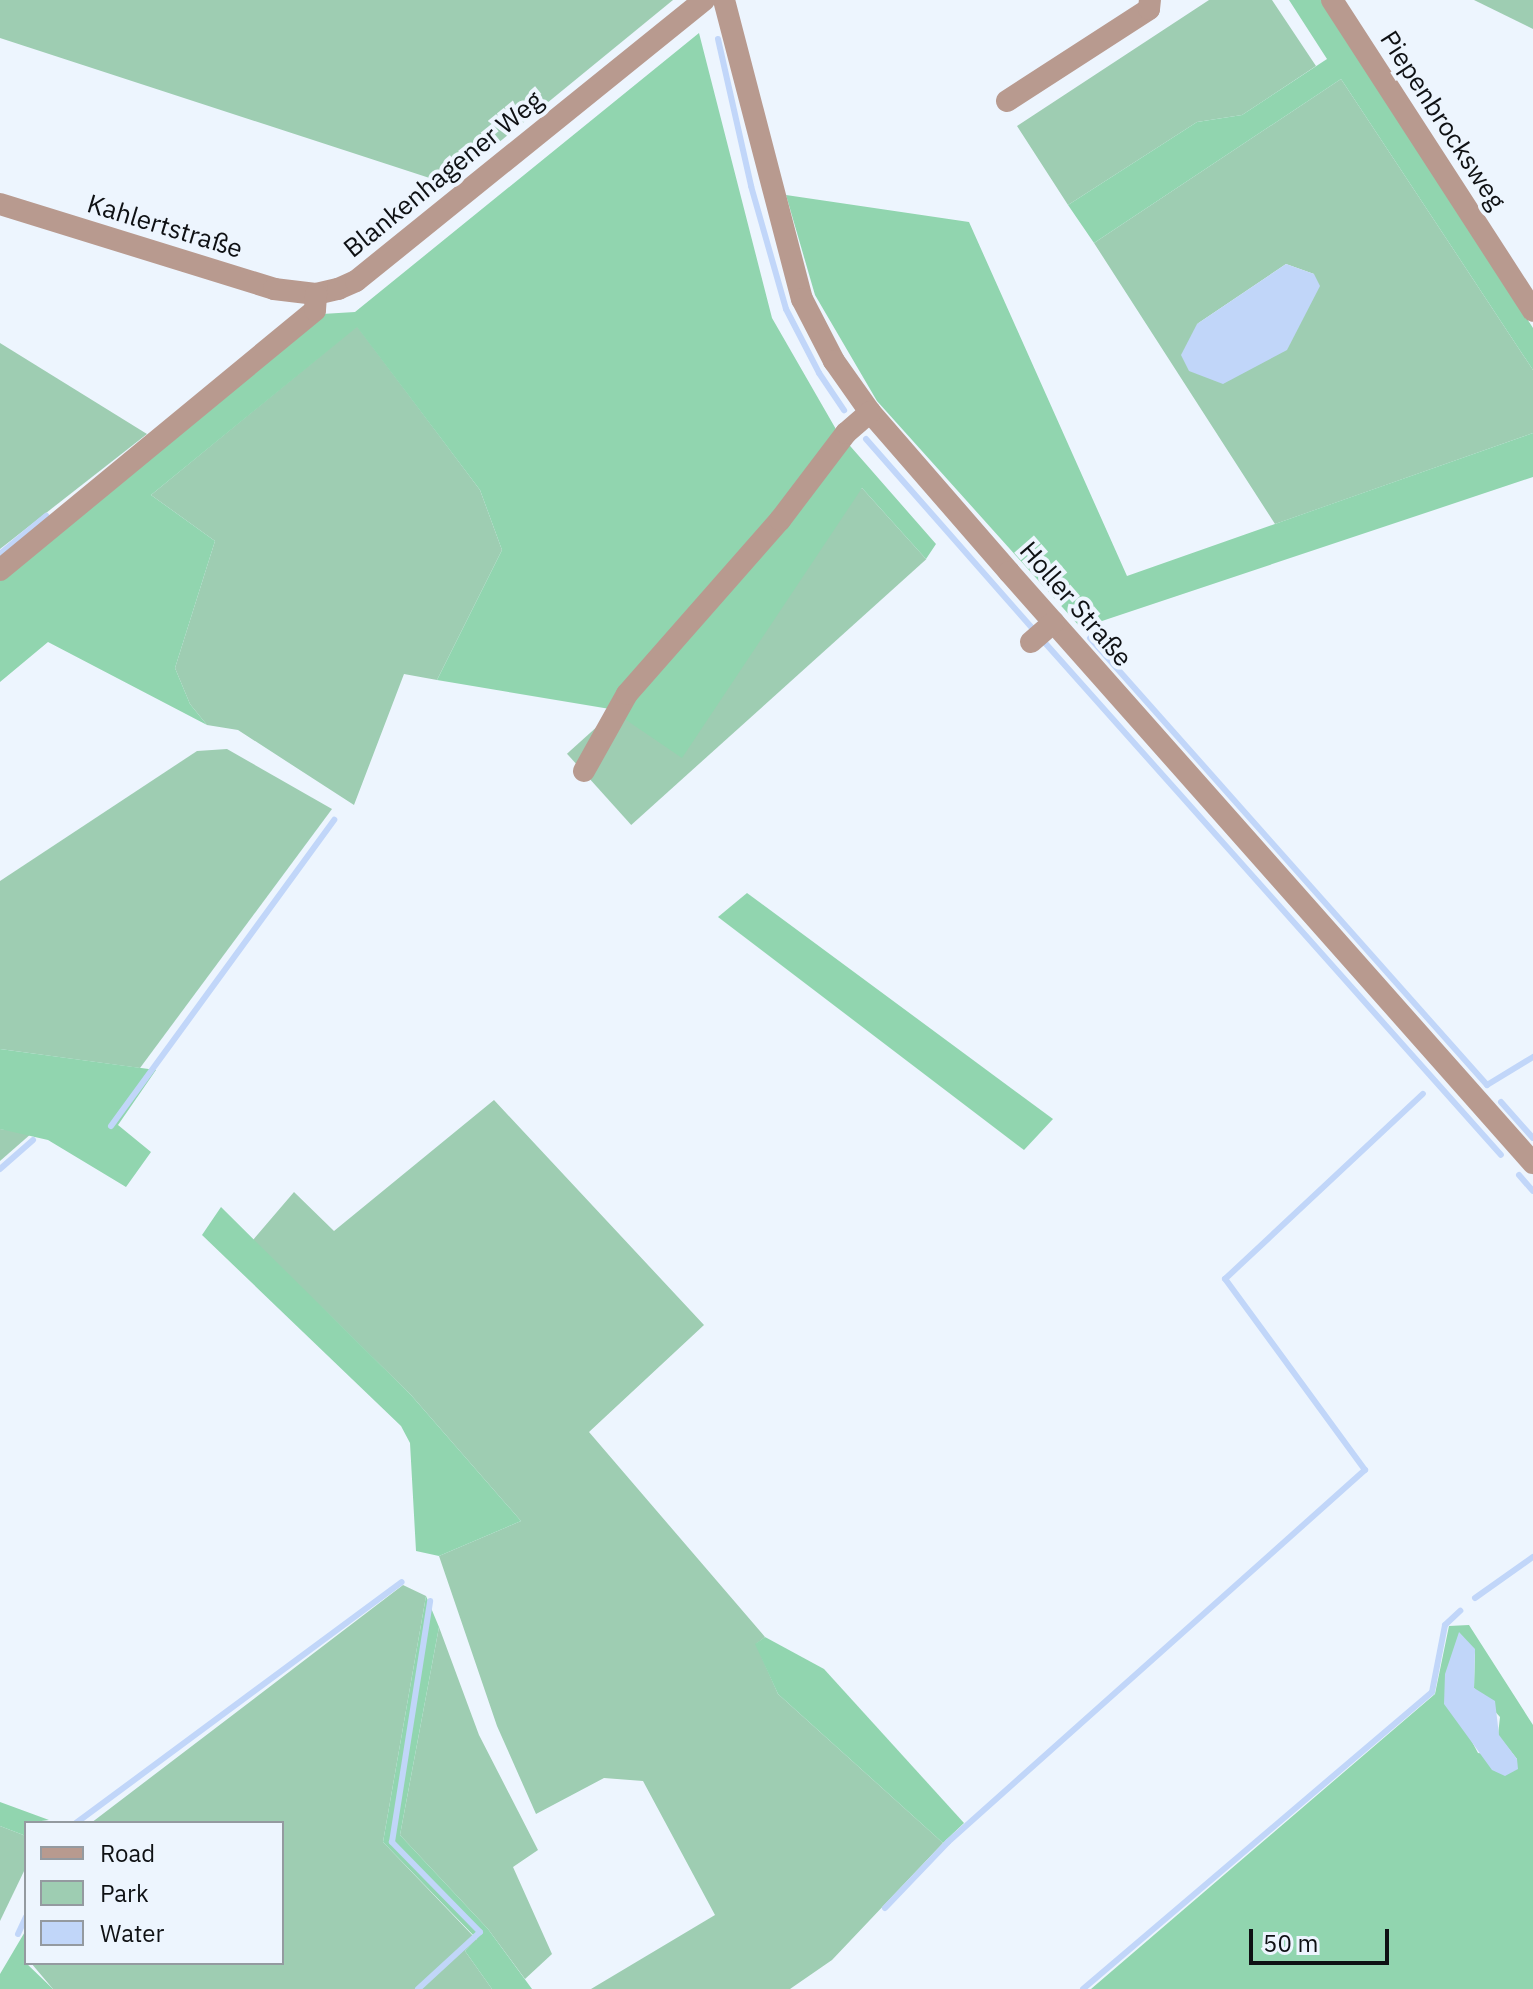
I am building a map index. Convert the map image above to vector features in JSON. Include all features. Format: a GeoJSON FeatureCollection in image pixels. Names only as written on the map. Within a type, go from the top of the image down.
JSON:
{"type":"FeatureCollection","features":[{"type":"Feature","properties":{"kind":"street","name":"Blankenhagener Weg"},"geometry":{"type":"LineString","coordinates":[[316,294],[356,281],[704,0]]}},
{"type":"Feature","properties":{"kind":"street","name":"Holler Straße"},"geometry":{"type":"LineString","coordinates":[[724,0],[802,299],[834,361],[870,412],[1533,1163]]}},
{"type":"Feature","properties":{"kind":"street"},"geometry":{"type":"LineString","coordinates":[[1007,101],[1149,9],[1150,0]]}},
{"type":"Feature","properties":{"kind":"street","name":"Piepenbrocksweg"},"geometry":{"type":"LineString","coordinates":[[1332,0],[1533,311]]}},
{"type":"Feature","properties":{"kind":"street","name":"Kahlertstraße"},"geometry":{"type":"LineString","coordinates":[[0,204],[274,289],[316,294]]}},
{"type":"Feature","properties":{"kind":"street"},"geometry":{"type":"LineString","coordinates":[[0,570],[315,310],[316,294]]}},
{"type":"Feature","properties":{"kind":"street"},"geometry":{"type":"LineString","coordinates":[[584,771],[627,694],[780,520],[846,433],[870,412]]}},
{"type":"Feature","properties":{"kind":"street"},"geometry":{"type":"LineString","coordinates":[[1031,642],[1054,622]]}},
{"type":"Feature","properties":{"kind":"green space"},"geometry":{"type":"Polygon","coordinates":[[[0,0],[673,0],[448,184],[0,38],[0,0]]]}},
{"type":"Feature","properties":{"kind":"green space"},"geometry":{"type":"Polygon","coordinates":[[[1209,0],[1272,0],[1316,66],[1242,115],[1197,122],[1068,205],[1017,126],[1209,0]]]}},
{"type":"Feature","properties":{"kind":"green space"},"geometry":{"type":"Polygon","coordinates":[[[1289,0],[1321,0],[1533,328],[1533,370],[1341,79],[1094,243],[1068,205],[1197,122],[1242,115],[1327,59],[1289,0]]]}},
{"type":"Feature","properties":{"kind":"green space"},"geometry":{"type":"Polygon","coordinates":[[[1474,0],[1533,0],[1533,29],[1474,0]]]}},
{"type":"Feature","properties":{"kind":"green space"},"geometry":{"type":"Polygon","coordinates":[[[699,33],[772,318],[837,431],[936,544],[926,559],[862,488],[682,758],[610,709],[437,680],[502,550],[480,490],[357,327],[151,495],[215,541],[175,668],[190,704],[207,725],[48,642],[0,682],[0,581],[322,314],[355,312],[699,33]]]}},
{"type":"Feature","properties":{"kind":"green space"},"geometry":{"type":"Polygon","coordinates":[[[1341,79],[1533,370],[1533,433],[1275,524],[1094,243],[1341,79]],[[1286,264],[1197,324],[1314,274],[1286,264]]]}},
{"type":"Feature","properties":{"kind":"green space"},"geometry":{"type":"Polygon","coordinates":[[[786,195],[969,222],[1127,576],[1533,433],[1533,477],[1081,628],[877,401],[815,295],[786,195]]]}},
{"type":"Feature","properties":{"kind":"green space"},"geometry":{"type":"Polygon","coordinates":[[[357,326],[480,490],[502,550],[437,680],[404,674],[354,805],[238,730],[207,725],[190,704],[175,668],[215,541],[151,495],[357,326]]]}},
{"type":"Feature","properties":{"kind":"green space"},"geometry":{"type":"Polygon","coordinates":[[[0,343],[147,434],[0,549],[0,343]]]}},
{"type":"Feature","properties":{"kind":"green space"},"geometry":{"type":"Polygon","coordinates":[[[862,488],[926,559],[631,825],[567,754],[862,488]]]}},
{"type":"Feature","properties":{"kind":"green space"},"geometry":{"type":"Polygon","coordinates":[[[227,749],[332,809],[140,1068],[0,1049],[0,881],[197,751],[227,749]]]}},
{"type":"Feature","properties":{"kind":"green space"},"geometry":{"type":"Polygon","coordinates":[[[747,893],[1053,1119],[1024,1150],[718,917],[747,893]]]}},
{"type":"Feature","properties":{"kind":"green space"},"geometry":{"type":"Polygon","coordinates":[[[0,1049],[156,1070],[118,1125],[151,1152],[126,1187],[48,1140],[0,1129],[0,1049]]]}},
{"type":"Feature","properties":{"kind":"green space"},"geometry":{"type":"Polygon","coordinates":[[[494,1100],[704,1325],[589,1432],[765,1637],[756,1644],[778,1694],[943,1843],[832,1960],[790,1989],[591,1989],[715,1915],[643,1781],[604,1778],[536,1814],[497,1726],[439,1556],[521,1521],[411,1395],[253,1240],[294,1192],[334,1231],[494,1100]]]}},
{"type":"Feature","properties":{"kind":"green space"},"geometry":{"type":"Polygon","coordinates":[[[0,1129],[32,1133],[0,1161],[0,1129]]]}},
{"type":"Feature","properties":{"kind":"green space"},"geometry":{"type":"Polygon","coordinates":[[[221,1207],[411,1395],[521,1521],[439,1556],[416,1551],[410,1443],[401,1426],[202,1235],[221,1207]]]}},
{"type":"Feature","properties":{"kind":"green space"},"geometry":{"type":"Polygon","coordinates":[[[403,1585],[426,1596],[383,1842],[477,1940],[465,1951],[492,1989],[53,1989],[33,1965],[284,1965],[284,1821],[94,1821],[403,1585]]]}},
{"type":"Feature","properties":{"kind":"green space"},"geometry":{"type":"Polygon","coordinates":[[[426,1596],[439,1627],[400,1835],[488,1929],[532,1989],[492,1989],[465,1951],[477,1939],[383,1842],[426,1596]]]}},
{"type":"Feature","properties":{"kind":"green space"},"geometry":{"type":"Polygon","coordinates":[[[1469,1625],[1533,1725],[1533,1989],[1091,1989],[1435,1694],[1449,1626],[1469,1625]],[[1475,1649],[1462,1723],[1478,1753],[1517,1759],[1498,1735],[1500,1717],[1474,1688],[1475,1649]]]}},
{"type":"Feature","properties":{"kind":"green space"},"geometry":{"type":"Polygon","coordinates":[[[439,1627],[479,1735],[538,1850],[513,1867],[552,1954],[525,1979],[488,1929],[400,1835],[439,1627]]]}},
{"type":"Feature","properties":{"kind":"green space"},"geometry":{"type":"Polygon","coordinates":[[[765,1637],[824,1669],[964,1823],[943,1843],[778,1694],[755,1644],[765,1637]]]}},
{"type":"Feature","properties":{"kind":"green space"},"geometry":{"type":"Polygon","coordinates":[[[0,1802],[49,1820],[24,1821],[24,1835],[0,1826],[0,1802]]]}},
{"type":"Feature","properties":{"kind":"green space"},"geometry":{"type":"Polygon","coordinates":[[[0,1826],[24,1835],[24,1871],[0,1921],[0,1826]]]}},
{"type":"Feature","properties":{"kind":"green space"},"geometry":{"type":"Polygon","coordinates":[[[24,1933],[24,1965],[28,1965],[53,1989],[0,1989],[0,1974],[24,1933]]]}},
{"type":"Feature","properties":{"kind":"water"},"geometry":{"type":"Polygon","coordinates":[[[1286,264],[1314,274],[1320,286],[1287,350],[1223,384],[1189,371],[1181,355],[1197,324],[1286,264]]]}},
{"type":"Feature","properties":{"kind":"water"},"geometry":{"type":"Polygon","coordinates":[[[1459,1632],[1475,1649],[1474,1688],[1495,1701],[1499,1735],[1517,1759],[1518,1769],[1505,1776],[1492,1770],[1444,1704],[1445,1674],[1459,1632]]]}},
{"type":"Feature","properties":{"kind":"waterway"},"geometry":{"type":"LineString","coordinates":[[718,39],[751,186],[786,309],[819,373],[844,410]]}},
{"type":"Feature","properties":{"kind":"waterway"},"geometry":{"type":"LineString","coordinates":[[866,439],[1032,628]]}},
{"type":"Feature","properties":{"kind":"waterway"},"geometry":{"type":"LineString","coordinates":[[0,554],[46,516]]}},
{"type":"Feature","properties":{"kind":"waterway"},"geometry":{"type":"LineString","coordinates":[[1090,638],[1487,1085],[1533,1057]]}},
{"type":"Feature","properties":{"kind":"waterway"},"geometry":{"type":"LineString","coordinates":[[1046,644],[1501,1155]]}},
{"type":"Feature","properties":{"kind":"waterway"},"geometry":{"type":"LineString","coordinates":[[111,1126],[334,820]]}},
{"type":"Feature","properties":{"kind":"waterway"},"geometry":{"type":"LineString","coordinates":[[885,1908],[948,1842],[1365,1470],[1225,1279],[1423,1094]]}},
{"type":"Feature","properties":{"kind":"waterway"},"geometry":{"type":"LineString","coordinates":[[1501,1102],[1533,1138]]}},
{"type":"Feature","properties":{"kind":"waterway"},"geometry":{"type":"LineString","coordinates":[[0,1169],[33,1140]]}},
{"type":"Feature","properties":{"kind":"waterway"},"geometry":{"type":"LineString","coordinates":[[1519,1175],[1533,1191]]}},
{"type":"Feature","properties":{"kind":"waterway"},"geometry":{"type":"LineString","coordinates":[[1475,1598],[1533,1557]]}},
{"type":"Feature","properties":{"kind":"waterway"},"geometry":{"type":"LineString","coordinates":[[79,1821],[402,1582]]}},
{"type":"Feature","properties":{"kind":"waterway"},"geometry":{"type":"LineString","coordinates":[[418,1989],[480,1932],[392,1842],[430,1601]]}},
{"type":"Feature","properties":{"kind":"waterway"},"geometry":{"type":"LineString","coordinates":[[1083,1989],[1432,1692],[1445,1625],[1460,1611]]}},
{"type":"Feature","properties":{"kind":"waterway"},"geometry":{"type":"LineString","coordinates":[[18,1934],[24,1921]]}}]}
